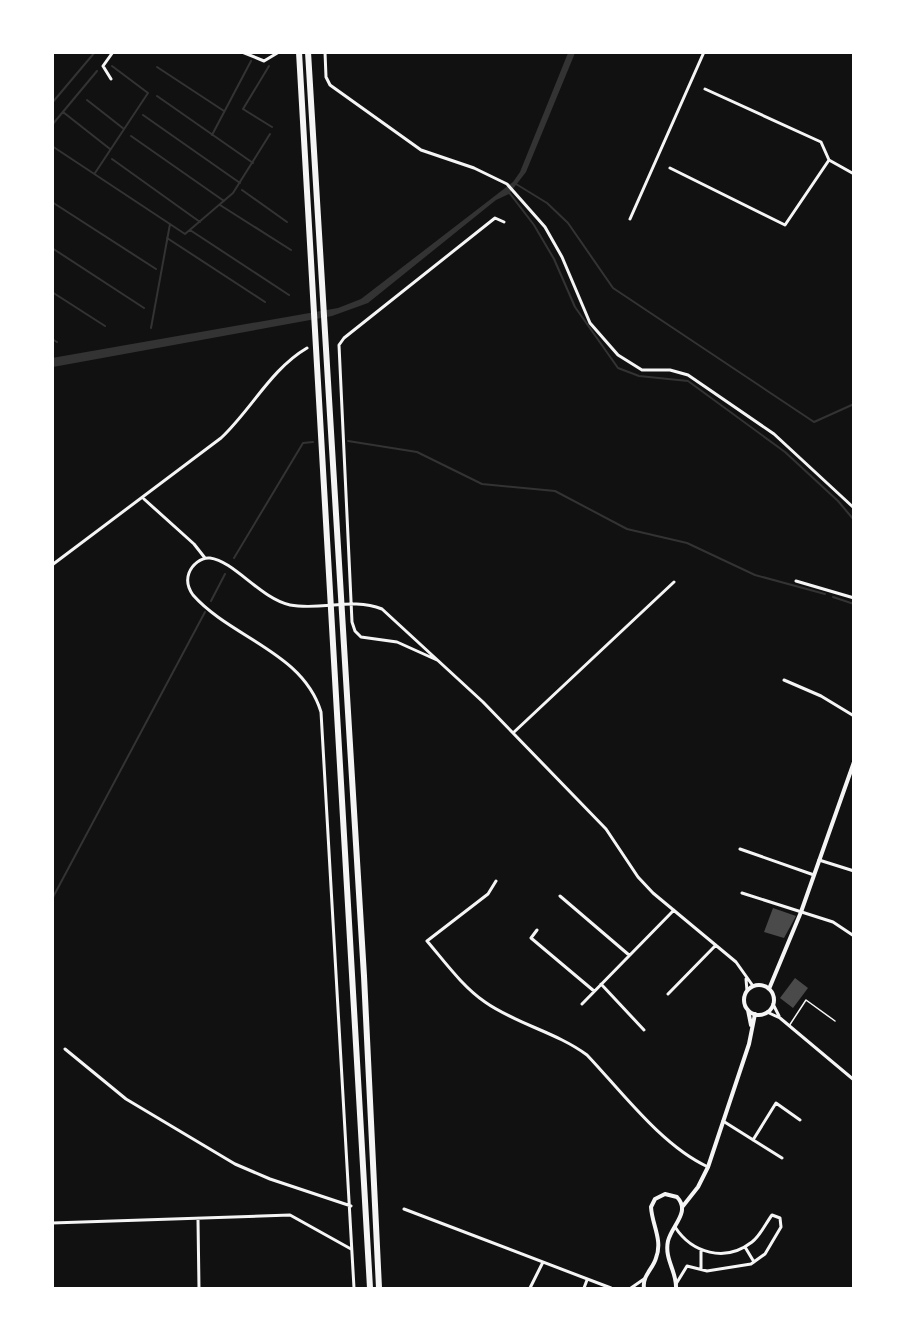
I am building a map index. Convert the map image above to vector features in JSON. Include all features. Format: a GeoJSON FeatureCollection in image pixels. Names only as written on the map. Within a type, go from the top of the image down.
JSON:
{"type":"FeatureCollection","features":[{"type":"Feature","properties":{"kind":"highway"},"geometry":{"type":"LineString","coordinates":[[299,52],[370,1288]]}},
{"type":"Feature","properties":{"kind":"highway"},"geometry":{"type":"LineString","coordinates":[[308,52],[364,976],[379,1288]]}},
{"type":"Feature","properties":{"kind":"street"},"geometry":{"type":"LineString","coordinates":[[111,79],[103,66],[113,52]]}},
{"type":"Feature","properties":{"kind":"street"},"geometry":{"type":"LineString","coordinates":[[242,52],[264,61],[279,52]]}},
{"type":"Feature","properties":{"kind":"street"},"geometry":{"type":"LineString","coordinates":[[325,52],[328,83],[418,148],[474,168],[507,184],[544,227],[561,257],[590,323],[618,356],[642,370],[676,371],[695,380],[783,441],[854,508]]}},
{"type":"Feature","properties":{"kind":"street"},"geometry":{"type":"LineString","coordinates":[[630,219],[704,52]]}},
{"type":"Feature","properties":{"kind":"street"},"geometry":{"type":"LineString","coordinates":[[705,89],[821,142],[829,160],[854,174]]}},
{"type":"Feature","properties":{"kind":"street"},"geometry":{"type":"LineString","coordinates":[[670,168],[785,225],[829,160]]}},
{"type":"Feature","properties":{"kind":"street"},"geometry":{"type":"LineString","coordinates":[[439,661],[409,646],[361,637],[355,631],[352,622],[339,345],[344,338],[495,218],[504,222]]}},
{"type":"Feature","properties":{"kind":"street"},"geometry":{"type":"LineString","coordinates":[[333,345],[339,345]]}},
{"type":"Feature","properties":{"kind":"street"},"geometry":{"type":"LineString","coordinates":[[52,565],[221,438],[244,416],[271,380],[307,348]]}},
{"type":"Feature","properties":{"kind":"street"},"geometry":{"type":"LineString","coordinates":[[144,498],[196,545],[205,558]]}},
{"type":"Feature","properties":{"kind":"street"},"geometry":{"type":"LineString","coordinates":[[354,1288],[321,712],[315,695],[302,677],[193,595],[188,586],[190,571],[196,563],[205,558],[217,560],[276,600],[307,606],[360,603],[382,609],[513,733],[606,829],[638,877],[736,963],[753,986]]}},
{"type":"Feature","properties":{"kind":"street"},"geometry":{"type":"LineString","coordinates":[[796,581],[854,598]]}},
{"type":"Feature","properties":{"kind":"street"},"geometry":{"type":"LineString","coordinates":[[513,733],[675,582]]}},
{"type":"Feature","properties":{"kind":"street"},"geometry":{"type":"LineString","coordinates":[[784,680],[821,696],[854,716]]}},
{"type":"Feature","properties":{"kind":"street"},"geometry":{"type":"LineString","coordinates":[[769,989],[801,912],[854,762]]}},
{"type":"Feature","properties":{"kind":"street"},"geometry":{"type":"LineString","coordinates":[[740,849],[814,875]]}},
{"type":"Feature","properties":{"kind":"street"},"geometry":{"type":"LineString","coordinates":[[819,860],[854,871]]}},
{"type":"Feature","properties":{"kind":"street"},"geometry":{"type":"LineString","coordinates":[[496,881],[488,894],[428,941],[469,989],[486,1003],[573,1045],[587,1055],[669,1141],[694,1161],[708,1167]]}},
{"type":"Feature","properties":{"kind":"street"},"geometry":{"type":"LineString","coordinates":[[742,893],[833,922],[854,936]]}},
{"type":"Feature","properties":{"kind":"street"},"geometry":{"type":"LineString","coordinates":[[560,896],[630,955]]}},
{"type":"Feature","properties":{"kind":"street"},"geometry":{"type":"LineString","coordinates":[[582,1004],[674,910]]}},
{"type":"Feature","properties":{"kind":"street"},"geometry":{"type":"LineString","coordinates":[[537,930],[531,938],[594,991]]}},
{"type":"Feature","properties":{"kind":"street"},"geometry":{"type":"LineString","coordinates":[[668,994],[716,945]]}},
{"type":"Feature","properties":{"kind":"street"},"geometry":{"type":"LineString","coordinates":[[746,977],[747,991],[744,1003],[748,1010],[751,1029]]}},
{"type":"Feature","properties":{"kind":"street"},"geometry":{"type":"LineString","coordinates":[[747,991],[774,977]]}},
{"type":"Feature","properties":{"kind":"street"},"geometry":{"type":"LineString","coordinates":[[601,984],[644,1030]]}},
{"type":"Feature","properties":{"kind":"street"},"geometry":{"type":"LineString","coordinates":[[761,985],[769,989],[773,996],[772,1004],[767,1012]]}},
{"type":"Feature","properties":{"kind":"street"},"geometry":{"type":"LineString","coordinates":[[772,1004],[780,1018],[789,1027],[854,1080]]}},
{"type":"Feature","properties":{"kind":"street"},"geometry":{"type":"LineString","coordinates":[[748,1010],[755,1014],[767,1012],[780,1018]]}},
{"type":"Feature","properties":{"kind":"street"},"geometry":{"type":"LineString","coordinates":[[682,1207],[698,1188],[708,1167],[749,1044],[755,1014]]}},
{"type":"Feature","properties":{"kind":"street"},"geometry":{"type":"LineString","coordinates":[[65,1049],[126,1099],[235,1164],[270,1179],[351,1206]]}},
{"type":"Feature","properties":{"kind":"street"},"geometry":{"type":"LineString","coordinates":[[753,1140],[776,1103],[800,1120]]}},
{"type":"Feature","properties":{"kind":"street"},"geometry":{"type":"LineString","coordinates":[[723,1121],[782,1158]]}},
{"type":"Feature","properties":{"kind":"street"},"geometry":{"type":"LineString","coordinates":[[644,1288],[644,1279],[658,1251],[659,1235],[651,1207],[655,1199],[665,1194],[677,1197],[691,1194]]}},
{"type":"Feature","properties":{"kind":"street"},"geometry":{"type":"LineString","coordinates":[[676,1286],[667,1251],[674,1226],[682,1214],[682,1207],[677,1197]]}},
{"type":"Feature","properties":{"kind":"street"},"geometry":{"type":"LineString","coordinates":[[404,1209],[611,1288]]}},
{"type":"Feature","properties":{"kind":"street"},"geometry":{"type":"LineString","coordinates":[[52,1223],[198,1220],[290,1215],[351,1249]]}},
{"type":"Feature","properties":{"kind":"street"},"geometry":{"type":"LineString","coordinates":[[674,1226],[682,1239],[701,1251],[730,1252],[745,1247],[755,1240],[772,1215],[780,1218],[781,1227],[765,1254],[754,1262],[707,1271],[687,1266],[676,1286]]}},
{"type":"Feature","properties":{"kind":"street"},"geometry":{"type":"LineString","coordinates":[[198,1220],[199,1288]]}},
{"type":"Feature","properties":{"kind":"street"},"geometry":{"type":"LineString","coordinates":[[745,1247],[754,1262]]}},
{"type":"Feature","properties":{"kind":"street"},"geometry":{"type":"LineString","coordinates":[[701,1251],[701,1269]]}},
{"type":"Feature","properties":{"kind":"street"},"geometry":{"type":"LineString","coordinates":[[530,1288],[543,1262]]}},
{"type":"Feature","properties":{"kind":"street"},"geometry":{"type":"LineString","coordinates":[[631,1288],[644,1279]]}},
{"type":"Feature","properties":{"kind":"street"},"geometry":{"type":"LineString","coordinates":[[584,1288],[587,1280]]}},
{"type":"Feature","properties":{"kind":"lane"},"geometry":{"type":"LineString","coordinates":[[789,1027],[806,1000],[835,1021]]}},
{"type":"Feature","properties":{"kind":"shaded area"},"geometry":{"type":"Polygon","coordinates":[[[568,53],[575,53],[526,172],[509,194],[496,200],[368,303],[332,316],[53,367],[52,358],[338,308],[361,299],[513,182],[520,172],[568,53]]]}},
{"type":"Feature","properties":{"kind":"building"},"geometry":{"type":"Polygon","coordinates":[[[773,908],[796,916],[784,938],[764,932],[773,908]]]}},
{"type":"Feature","properties":{"kind":"building"},"geometry":{"type":"Polygon","coordinates":[[[795,978],[808,988],[793,1008],[780,998],[795,978]]]}},
{"type":"Feature","properties":{"kind":"waterway"},"geometry":{"type":"LineString","coordinates":[[52,103],[95,52]]}},
{"type":"Feature","properties":{"kind":"waterway"},"geometry":{"type":"LineString","coordinates":[[212,135],[251,61]]}},
{"type":"Feature","properties":{"kind":"waterway"},"geometry":{"type":"LineString","coordinates":[[95,173],[148,93],[112,66]]}},
{"type":"Feature","properties":{"kind":"waterway"},"geometry":{"type":"LineString","coordinates":[[269,66],[243,109],[272,127]]}},
{"type":"Feature","properties":{"kind":"waterway"},"geometry":{"type":"LineString","coordinates":[[157,67],[224,111]]}},
{"type":"Feature","properties":{"kind":"waterway"},"geometry":{"type":"LineString","coordinates":[[52,125],[97,71]]}},
{"type":"Feature","properties":{"kind":"waterway"},"geometry":{"type":"LineString","coordinates":[[157,96],[253,163]]}},
{"type":"Feature","properties":{"kind":"waterway"},"geometry":{"type":"LineString","coordinates":[[87,100],[124,129]]}},
{"type":"Feature","properties":{"kind":"waterway"},"geometry":{"type":"LineString","coordinates":[[63,112],[110,149]]}},
{"type":"Feature","properties":{"kind":"waterway"},"geometry":{"type":"LineString","coordinates":[[143,115],[240,183]]}},
{"type":"Feature","properties":{"kind":"waterway"},"geometry":{"type":"LineString","coordinates":[[52,146],[185,234],[233,193],[270,134]]}},
{"type":"Feature","properties":{"kind":"waterway"},"geometry":{"type":"LineString","coordinates":[[131,136],[224,201]]}},
{"type":"Feature","properties":{"kind":"waterway"},"geometry":{"type":"LineString","coordinates":[[112,159],[200,222]]}},
{"type":"Feature","properties":{"kind":"waterway"},"geometry":{"type":"LineString","coordinates":[[516,184],[547,203],[568,223],[613,288],[814,422],[854,404]]}},
{"type":"Feature","properties":{"kind":"waterway"},"geometry":{"type":"LineString","coordinates":[[242,190],[287,222]]}},
{"type":"Feature","properties":{"kind":"waterway"},"geometry":{"type":"LineString","coordinates":[[508,191],[534,225],[554,259],[575,307],[618,368],[639,376],[688,381],[785,452],[838,501],[854,520]]}},
{"type":"Feature","properties":{"kind":"waterway"},"geometry":{"type":"LineString","coordinates":[[52,202],[156,269]]}},
{"type":"Feature","properties":{"kind":"waterway"},"geometry":{"type":"LineString","coordinates":[[220,205],[291,250]]}},
{"type":"Feature","properties":{"kind":"waterway"},"geometry":{"type":"LineString","coordinates":[[151,328],[170,224]]}},
{"type":"Feature","properties":{"kind":"waterway"},"geometry":{"type":"LineString","coordinates":[[190,230],[289,295]]}},
{"type":"Feature","properties":{"kind":"waterway"},"geometry":{"type":"LineString","coordinates":[[167,238],[265,302]]}},
{"type":"Feature","properties":{"kind":"waterway"},"geometry":{"type":"LineString","coordinates":[[52,248],[144,308]]}},
{"type":"Feature","properties":{"kind":"waterway"},"geometry":{"type":"LineString","coordinates":[[52,292],[105,326]]}},
{"type":"Feature","properties":{"kind":"waterway"},"geometry":{"type":"LineString","coordinates":[[52,339],[57,342]]}},
{"type":"Feature","properties":{"kind":"waterway"},"geometry":{"type":"LineString","coordinates":[[348,441],[417,452],[482,484],[555,491],[627,529],[687,543],[755,575],[825,594]]}},
{"type":"Feature","properties":{"kind":"waterway"},"geometry":{"type":"LineString","coordinates":[[234,558],[303,443],[313,442]]}},
{"type":"Feature","properties":{"kind":"waterway"},"geometry":{"type":"LineString","coordinates":[[211,601],[225,574]]}},
{"type":"Feature","properties":{"kind":"waterway"},"geometry":{"type":"LineString","coordinates":[[833,597],[854,604]]}},
{"type":"Feature","properties":{"kind":"waterway"},"geometry":{"type":"LineString","coordinates":[[52,899],[205,612]]}}]}
